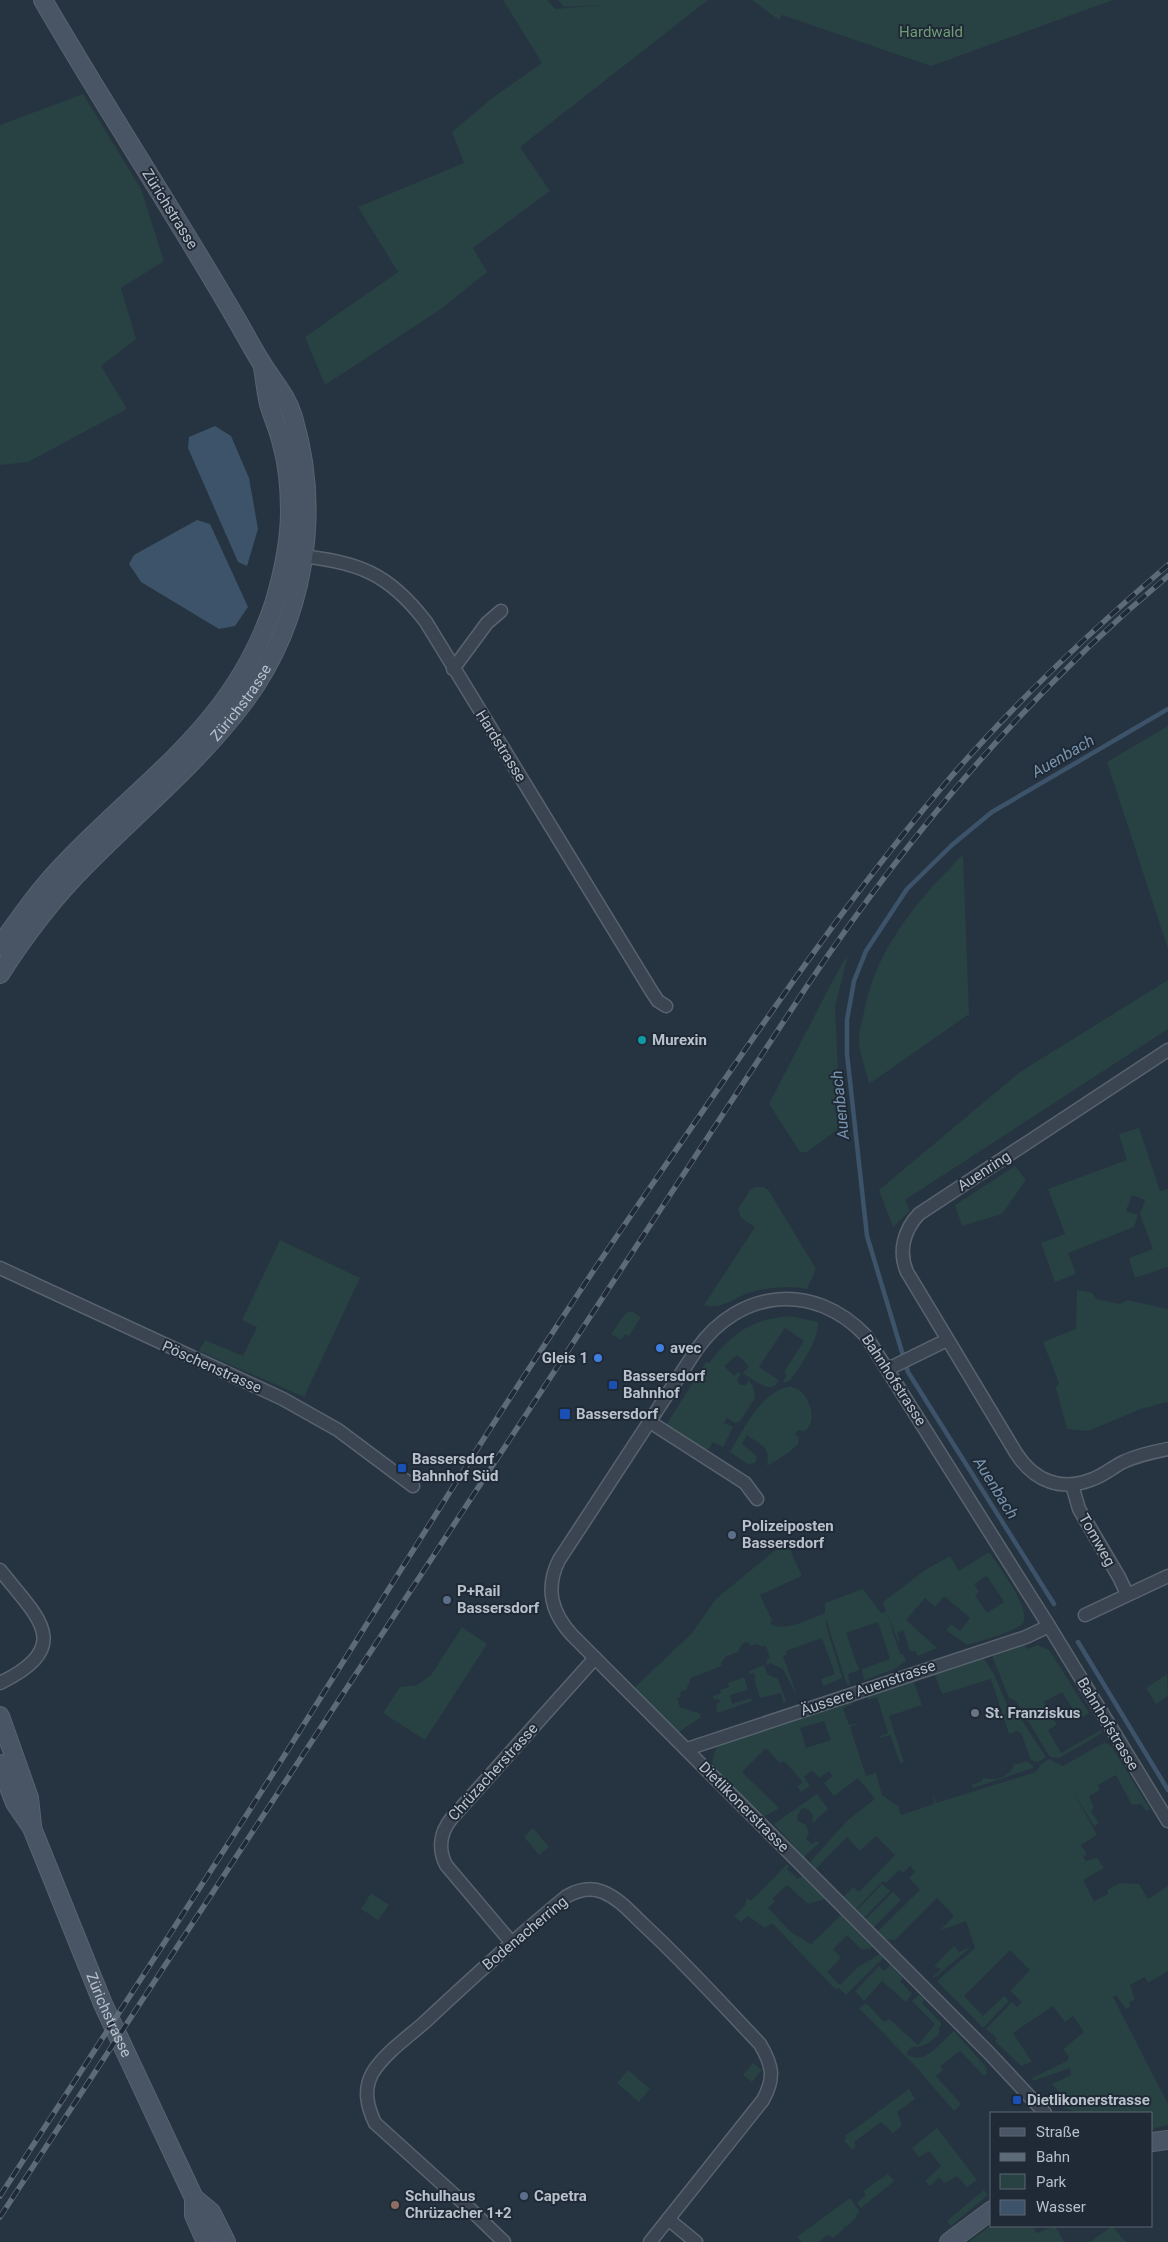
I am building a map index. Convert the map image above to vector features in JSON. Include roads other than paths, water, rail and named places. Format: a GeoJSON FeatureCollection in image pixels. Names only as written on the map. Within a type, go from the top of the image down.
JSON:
{"type":"FeatureCollection","features":[{"type":"Feature","properties":{"kind":"main road","name":"Zürichstrasse"},"geometry":{"type":"LineString","coordinates":[[0,974],[18,946],[52,902],[85,866],[196,758],[244,702],[265,671],[286,626],[296,596],[306,537],[306,484],[298,439],[285,396],[262,364],[201,259],[43,0]]}},
{"type":"Feature","properties":{"kind":"main road","name":"Zürichstrasse"},"geometry":{"type":"LineString","coordinates":[[0,946],[39,891],[68,859],[180,754],[207,725],[232,693],[265,631],[278,592],[290,532],[290,510],[282,444],[268,402],[262,364]]}},
{"type":"Feature","properties":{"kind":"main road","name":"Zürichstrasse"},"geometry":{"type":"LineString","coordinates":[[0,1716],[29,1798],[32,1828]]}},
{"type":"Feature","properties":{"kind":"main road","name":"Zürichstrasse"},"geometry":{"type":"LineString","coordinates":[[0,1764],[14,1803],[32,1828],[103,2004],[194,2198],[194,2216],[206,2242]]}},
{"type":"Feature","properties":{"kind":"main road"},"geometry":{"type":"LineString","coordinates":[[1153,2142],[1168,2140]]}},
{"type":"Feature","properties":{"kind":"main road","name":"Zürichstrasse"},"geometry":{"type":"LineString","coordinates":[[194,2198],[211,2212],[226,2242]]}},
{"type":"Feature","properties":{"kind":"main road"},"geometry":{"type":"LineString","coordinates":[[949,2242],[990,2211]]}},
{"type":"Feature","properties":{"kind":"street","name":"Hardstrasse"},"geometry":{"type":"LineString","coordinates":[[286,553],[336,560],[370,571],[408,598],[426,622],[652,992],[658,1001],[666,1006]]}},
{"type":"Feature","properties":{"kind":"street"},"geometry":{"type":"LineString","coordinates":[[453,669],[487,623],[501,611]]}},
{"type":"Feature","properties":{"kind":"street","name":"Auenring"},"geometry":{"type":"LineString","coordinates":[[1168,1050],[924,1210],[908,1228],[904,1241],[903,1261],[907,1272],[947,1340],[1026,1466],[1045,1481],[1057,1484],[1072,1484],[1092,1480],[1142,1454],[1168,1449]]}},
{"type":"Feature","properties":{"kind":"street","name":"Pöschenstrasse"},"geometry":{"type":"LineString","coordinates":[[0,1268],[283,1399],[338,1430],[413,1486]]}},
{"type":"Feature","properties":{"kind":"street","name":"Bahnhofstrasse"},"geometry":{"type":"LineString","coordinates":[[553,1576],[572,1539],[696,1349],[712,1331],[738,1311],[767,1301],[782,1299],[808,1301],[822,1305],[840,1314],[866,1336],[894,1366],[1168,1821]]}},
{"type":"Feature","properties":{"kind":"street"},"geometry":{"type":"LineString","coordinates":[[894,1366],[947,1340]]}},
{"type":"Feature","properties":{"kind":"street"},"geometry":{"type":"LineString","coordinates":[[650,1422],[745,1483],[757,1499]]}},
{"type":"Feature","properties":{"kind":"street","name":"Tomweg"},"geometry":{"type":"LineString","coordinates":[[1072,1484],[1079,1509],[1127,1594]]}},
{"type":"Feature","properties":{"kind":"street"},"geometry":{"type":"LineString","coordinates":[[0,1570],[36,1613],[43,1629],[42,1649],[33,1664],[0,1683]]}},
{"type":"Feature","properties":{"kind":"street","name":"Dietlikonerstrasse"},"geometry":{"type":"LineString","coordinates":[[553,1576],[550,1594],[558,1618],[595,1658],[982,2046],[1044,2112]]}},
{"type":"Feature","properties":{"kind":"street"},"geometry":{"type":"LineString","coordinates":[[1085,1615],[1168,1576]]}},
{"type":"Feature","properties":{"kind":"street","name":"Äussere Auenstrasse"},"geometry":{"type":"LineString","coordinates":[[687,1749],[1026,1637],[1049,1626]]}},
{"type":"Feature","properties":{"kind":"street","name":"Chrüzacherstrasse"},"geometry":{"type":"LineString","coordinates":[[511,1942],[446,1865],[441,1853],[443,1832],[451,1819],[595,1658]]}},
{"type":"Feature","properties":{"kind":"street","name":"Bodenacherring"},"geometry":{"type":"LineString","coordinates":[[504,2242],[375,2123],[366,2096],[373,2073],[378,2066],[511,1942],[567,1896],[578,1891],[593,1889],[602,1891],[625,1907],[678,1957],[760,2044],[769,2059],[772,2071],[770,2087],[763,2100],[650,2242]]}},
{"type":"Feature","properties":{"kind":"street"},"geometry":{"type":"LineString","coordinates":[[668,2219],[696,2242]]}},
{"type":"Feature","properties":{"kind":"water"},"geometry":{"type":"Polygon","coordinates":[[[215,426],[231,436],[249,478],[258,529],[247,566],[238,562],[188,448],[189,437],[215,426]]]}},
{"type":"Feature","properties":{"kind":"water"},"geometry":{"type":"Polygon","coordinates":[[[197,520],[210,524],[248,607],[235,626],[219,629],[141,582],[129,564],[134,555],[197,520]]]}},
{"type":"Feature","properties":{"kind":"waterway","name":"Auenbach"},"geometry":{"type":"LineString","coordinates":[[1054,1604],[908,1372],[867,1236],[847,1054],[847,1020],[854,981],[866,951],[907,889],[952,845],[992,812],[1168,709]]}},
{"type":"Feature","properties":{"kind":"waterway","name":"Auenbach"},"geometry":{"type":"LineString","coordinates":[[1078,1642],[1168,1790]]}},
{"type":"Feature","properties":{"kind":"railway"},"geometry":{"type":"LineString","coordinates":[[0,2196],[223,1852],[564,1314],[725,1078],[828,932],[900,838],[964,762],[1048,674],[1107,618],[1168,565]]}},
{"type":"Feature","properties":{"kind":"railway"},"geometry":{"type":"LineString","coordinates":[[0,2217],[844,932],[928,822],[1018,718],[1066,669],[1168,576]]}},
{"type":"Feature","properties":{"kind":"place","name":"Murexin"},"geometry":{"type":"Point","coordinates":[642,1040]}},
{"type":"Feature","properties":{"kind":"place","name":"avec"},"geometry":{"type":"Point","coordinates":[660,1348]}},
{"type":"Feature","properties":{"kind":"place","name":"Gleis 1"},"geometry":{"type":"Point","coordinates":[598,1358]}},
{"type":"Feature","properties":{"kind":"place","name":"Bassersdorf Bahnhof"},"geometry":{"type":"Point","coordinates":[613,1385]}},
{"type":"Feature","properties":{"kind":"place","name":"Bassersdorf"},"geometry":{"type":"Point","coordinates":[565,1414]}},
{"type":"Feature","properties":{"kind":"place","name":"Bassersdorf Bahnhof Süd"},"geometry":{"type":"Point","coordinates":[402,1468]}},
{"type":"Feature","properties":{"kind":"place","name":"Polizeiposten Bassersdorf"},"geometry":{"type":"Point","coordinates":[732,1535]}},
{"type":"Feature","properties":{"kind":"place","name":"P+Rail Bassersdorf"},"geometry":{"type":"Point","coordinates":[447,1600]}},
{"type":"Feature","properties":{"kind":"place","name":"St. Franziskus"},"geometry":{"type":"Point","coordinates":[975,1713]}},
{"type":"Feature","properties":{"kind":"place","name":"Dietlikonerstrasse"},"geometry":{"type":"Point","coordinates":[1017,2100]}},
{"type":"Feature","properties":{"kind":"place","name":"Capetra"},"geometry":{"type":"Point","coordinates":[524,2196]}},
{"type":"Feature","properties":{"kind":"place","name":"Schulhaus Chrüzacher 1+2"},"geometry":{"type":"Point","coordinates":[395,2205]}},
{"type":"Feature","properties":{"kind":"park label","name":"Hardwald"},"geometry":{"type":"Point","coordinates":[931,32]}}]}
